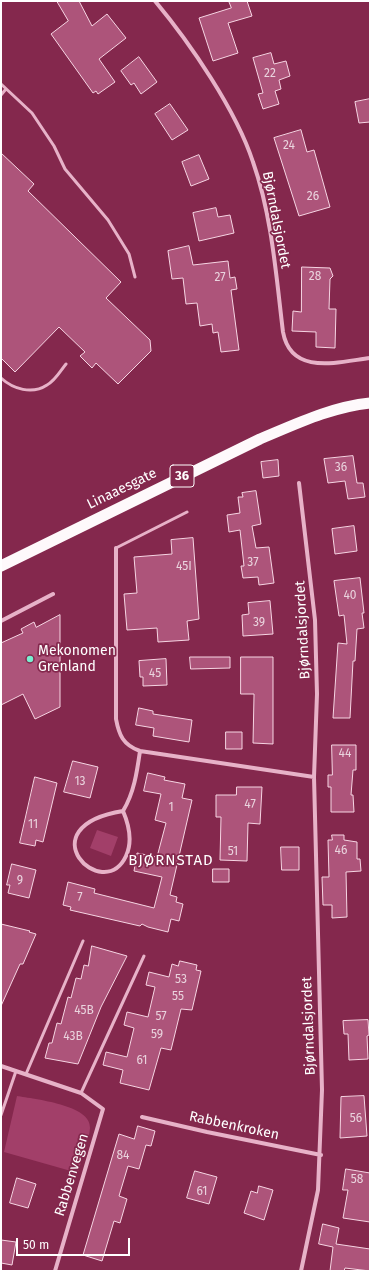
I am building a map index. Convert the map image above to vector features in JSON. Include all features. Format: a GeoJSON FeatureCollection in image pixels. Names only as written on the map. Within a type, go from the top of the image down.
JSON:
{"type":"FeatureCollection","features":[{"type":"Feature","properties":{"kind":"highway","name":"Linaaesgate"},"geometry":{"type":"LineString","coordinates":[[1,566],[260,439],[303,420],[334,410],[370,403]]}},
{"type":"Feature","properties":{"kind":"street","name":"Bjørndalsjordet"},"geometry":{"type":"LineString","coordinates":[[155,1],[203,67],[233,117],[253,160],[264,200],[283,332],[289,349],[299,358],[315,364],[327,364],[370,358]]}},
{"type":"Feature","properties":{"kind":"street","name":"Bjørndalsjordet"},"geometry":{"type":"LineString","coordinates":[[299,483],[315,620],[317,694],[314,777],[322,1090],[321,1155],[318,1190],[301,1271]]}},
{"type":"Feature","properties":{"kind":"street"},"geometry":{"type":"LineString","coordinates":[[116,548],[116,719],[119,733],[124,742],[130,747],[140,751],[314,777]]}},
{"type":"Feature","properties":{"kind":"street"},"geometry":{"type":"LineString","coordinates":[[1,621],[53,594]]}},
{"type":"Feature","properties":{"kind":"street"},"geometry":{"type":"LineString","coordinates":[[123,811],[130,831],[127,853],[122,863],[112,869],[100,872],[89,869],[80,859],[74,847],[76,835],[86,824],[98,817],[123,811],[130,800],[136,778],[140,751]]}},
{"type":"Feature","properties":{"kind":"street"},"geometry":{"type":"LineString","coordinates":[[1,1066],[81,1093]]}},
{"type":"Feature","properties":{"kind":"street","name":"Rabbenvegen"},"geometry":{"type":"LineString","coordinates":[[55,1271],[103,1109],[81,1093]]}},
{"type":"Feature","properties":{"kind":"street","name":"Rabbenkroken"},"geometry":{"type":"LineString","coordinates":[[142,1117],[206,1132],[321,1155]]}},
{"type":"Feature","properties":{"kind":"lane"},"geometry":{"type":"LineString","coordinates":[[1,84],[32,113],[54,146],[65,168],[108,220],[129,254],[135,277]]}},
{"type":"Feature","properties":{"kind":"lane"},"geometry":{"type":"LineString","coordinates":[[1,95],[6,89]]}},
{"type":"Feature","properties":{"kind":"lane"},"geometry":{"type":"LineString","coordinates":[[1,378],[16,388],[28,391],[39,389],[48,385],[66,364]]}},
{"type":"Feature","properties":{"kind":"lane"},"geometry":{"type":"LineString","coordinates":[[116,548],[187,512]]}},
{"type":"Feature","properties":{"kind":"lane"},"geometry":{"type":"LineString","coordinates":[[26,1074],[83,941]]}},
{"type":"Feature","properties":{"kind":"lane"},"geometry":{"type":"LineString","coordinates":[[81,1093],[144,956]]}},
{"type":"Feature","properties":{"kind":"lane"},"geometry":{"type":"LineString","coordinates":[[1,1115],[16,1071]]}},
{"type":"Feature","properties":{"kind":"shaded area"},"geometry":{"type":"Polygon","coordinates":[[[97,830],[118,837],[111,856],[90,848],[97,830]]]}},
{"type":"Feature","properties":{"kind":"shaded area"},"geometry":{"type":"Polygon","coordinates":[[[17,1096],[61,1104],[82,1114],[88,1120],[90,1128],[87,1145],[78,1173],[4,1152],[17,1096]]]}},
{"type":"Feature","properties":{"kind":"building"},"geometry":{"type":"Polygon","coordinates":[[[57,1],[79,1],[92,26],[107,14],[126,38],[99,59],[115,82],[98,94],[96,91],[93,93],[51,34],[68,21],[57,1]]]}},
{"type":"Feature","properties":{"kind":"building"},"geometry":{"type":"Polygon","coordinates":[[[229,1],[247,1],[252,16],[228,23],[238,53],[213,61],[199,18],[231,8],[229,1]]]}},
{"type":"Feature","properties":{"kind":"building"},"geometry":{"type":"Polygon","coordinates":[[[271,53],[274,64],[286,61],[290,76],[279,80],[281,89],[275,91],[279,104],[263,109],[258,94],[263,93],[253,58],[271,53]]]}},
{"type":"Feature","properties":{"kind":"building"},"geometry":{"type":"Polygon","coordinates":[[[139,57],[157,82],[141,94],[134,83],[131,85],[121,71],[139,57]]]}},
{"type":"Feature","properties":{"kind":"building"},"geometry":{"type":"Polygon","coordinates":[[[370,99],[370,122],[359,123],[355,102],[370,99]]]}},
{"type":"Feature","properties":{"kind":"building"},"geometry":{"type":"Polygon","coordinates":[[[170,104],[188,130],[172,140],[155,114],[170,104]]]}},
{"type":"Feature","properties":{"kind":"building"},"geometry":{"type":"Polygon","coordinates":[[[301,130],[307,152],[314,150],[330,207],[299,216],[274,138],[301,130]]]}},
{"type":"Feature","properties":{"kind":"building"},"geometry":{"type":"Polygon","coordinates":[[[1,153],[34,184],[28,191],[121,282],[106,298],[150,340],[151,351],[118,384],[96,363],[92,368],[80,356],[85,352],[59,327],[15,372],[1,358],[1,153]]]}},
{"type":"Feature","properties":{"kind":"building"},"geometry":{"type":"Polygon","coordinates":[[[199,155],[209,179],[191,186],[182,162],[199,155]]]}},
{"type":"Feature","properties":{"kind":"building"},"geometry":{"type":"Polygon","coordinates":[[[216,208],[218,217],[230,215],[234,233],[199,241],[193,213],[216,208]]]}},
{"type":"Feature","properties":{"kind":"building"},"geometry":{"type":"Polygon","coordinates":[[[189,246],[193,265],[228,261],[230,278],[235,277],[237,289],[231,290],[239,350],[221,352],[218,332],[213,333],[212,324],[200,326],[197,303],[186,304],[183,278],[172,279],[168,251],[189,246]]]}},
{"type":"Feature","properties":{"kind":"building"},"geometry":{"type":"Polygon","coordinates":[[[302,267],[330,268],[333,276],[330,279],[329,309],[336,309],[335,348],[316,347],[316,332],[292,331],[293,311],[301,312],[302,267]]]}},
{"type":"Feature","properties":{"kind":"building"},"geometry":{"type":"Polygon","coordinates":[[[353,456],[357,483],[363,483],[365,497],[348,499],[345,481],[328,483],[324,459],[353,456]]]}},
{"type":"Feature","properties":{"kind":"building"},"geometry":{"type":"Polygon","coordinates":[[[278,460],[279,476],[263,478],[261,462],[278,460]]]}},
{"type":"Feature","properties":{"kind":"building"},"geometry":{"type":"Polygon","coordinates":[[[256,491],[261,524],[252,526],[256,548],[269,547],[274,583],[259,585],[258,577],[243,578],[241,566],[244,566],[240,530],[229,532],[227,515],[240,513],[238,497],[243,497],[242,493],[256,491]]]}},
{"type":"Feature","properties":{"kind":"building"},"geometry":{"type":"Polygon","coordinates":[[[354,526],[357,551],[335,554],[332,529],[354,526]]]}},
{"type":"Feature","properties":{"kind":"building"},"geometry":{"type":"Polygon","coordinates":[[[193,538],[199,619],[187,621],[189,640],[158,642],[157,628],[127,630],[124,594],[137,593],[134,557],[172,554],[171,540],[193,538]]]}},
{"type":"Feature","properties":{"kind":"building"},"geometry":{"type":"Polygon","coordinates":[[[360,578],[364,628],[357,629],[355,661],[353,661],[350,718],[333,718],[338,643],[347,644],[344,615],[339,616],[334,581],[360,578]]]}},
{"type":"Feature","properties":{"kind":"building"},"geometry":{"type":"Polygon","coordinates":[[[270,601],[273,634],[243,636],[242,615],[249,614],[248,603],[270,601]]]}},
{"type":"Feature","properties":{"kind":"building"},"geometry":{"type":"Polygon","coordinates":[[[60,615],[60,707],[35,719],[23,694],[1,705],[1,643],[23,633],[21,629],[34,622],[36,627],[60,615]]]}},
{"type":"Feature","properties":{"kind":"building"},"geometry":{"type":"Polygon","coordinates":[[[190,657],[230,657],[230,668],[191,669],[190,657]]]}},
{"type":"Feature","properties":{"kind":"building"},"geometry":{"type":"Polygon","coordinates":[[[241,657],[273,657],[273,744],[253,743],[254,694],[241,694],[241,657]]]}},
{"type":"Feature","properties":{"kind":"building"},"geometry":{"type":"Polygon","coordinates":[[[166,659],[167,685],[143,686],[143,677],[140,677],[139,661],[166,659]]]}},
{"type":"Feature","properties":{"kind":"building"},"geometry":{"type":"Polygon","coordinates":[[[139,708],[153,711],[153,714],[192,720],[189,742],[153,736],[154,728],[136,725],[139,708]]]}},
{"type":"Feature","properties":{"kind":"building"},"geometry":{"type":"Polygon","coordinates":[[[226,732],[242,732],[242,749],[226,749],[226,732]]]}},
{"type":"Feature","properties":{"kind":"building"},"geometry":{"type":"Polygon","coordinates":[[[332,745],[356,745],[356,770],[353,770],[351,795],[353,795],[354,812],[331,812],[331,787],[328,787],[328,775],[332,775],[332,745]]]}},
{"type":"Feature","properties":{"kind":"building"},"geometry":{"type":"Polygon","coordinates":[[[73,761],[98,767],[90,798],[64,792],[73,761]]]}},
{"type":"Feature","properties":{"kind":"building"},"geometry":{"type":"Polygon","coordinates":[[[148,773],[165,777],[164,780],[185,784],[182,798],[192,800],[170,895],[177,897],[176,902],[183,904],[179,921],[171,919],[168,932],[142,924],[140,926],[70,910],[71,907],[63,905],[68,882],[95,889],[94,893],[154,908],[162,877],[134,871],[137,853],[157,857],[166,823],[155,820],[161,794],[144,791],[148,773]]]}},
{"type":"Feature","properties":{"kind":"building"},"geometry":{"type":"Polygon","coordinates":[[[35,777],[57,783],[43,842],[36,840],[35,846],[20,843],[35,777]]]}},
{"type":"Feature","properties":{"kind":"building"},"geometry":{"type":"Polygon","coordinates":[[[237,787],[262,787],[260,824],[248,823],[247,861],[220,860],[221,817],[216,817],[216,795],[236,795],[237,787]]]}},
{"type":"Feature","properties":{"kind":"building"},"geometry":{"type":"Polygon","coordinates":[[[332,835],[344,835],[344,840],[357,842],[357,859],[360,859],[361,871],[346,872],[347,917],[332,918],[332,905],[323,905],[322,877],[329,877],[328,840],[332,840],[332,835]]]}},
{"type":"Feature","properties":{"kind":"building"},"geometry":{"type":"Polygon","coordinates":[[[281,847],[299,847],[299,870],[282,870],[281,847]]]}},
{"type":"Feature","properties":{"kind":"building"},"geometry":{"type":"Polygon","coordinates":[[[12,864],[36,870],[29,898],[8,893],[10,885],[7,885],[12,864]]]}},
{"type":"Feature","properties":{"kind":"building"},"geometry":{"type":"Polygon","coordinates":[[[213,869],[229,869],[229,882],[213,882],[213,869]]]}},
{"type":"Feature","properties":{"kind":"building"},"geometry":{"type":"Polygon","coordinates":[[[1,924],[30,931],[29,932],[36,934],[23,964],[20,964],[1,1006],[1,924]]]}},
{"type":"Feature","properties":{"kind":"building"},"geometry":{"type":"Polygon","coordinates":[[[92,946],[127,956],[101,1007],[78,1064],[45,1058],[49,1043],[52,1043],[57,1023],[61,1024],[68,997],[71,998],[76,978],[81,979],[84,965],[88,966],[92,946]]]}},
{"type":"Feature","properties":{"kind":"building"},"geometry":{"type":"Polygon","coordinates":[[[180,961],[197,965],[196,970],[201,971],[192,1010],[181,1009],[171,1050],[161,1048],[149,1090],[120,1083],[123,1070],[103,1065],[106,1052],[127,1057],[134,1028],[124,1025],[127,1012],[148,1017],[155,987],[146,985],[149,972],[169,977],[172,964],[178,966],[180,961]]]}},
{"type":"Feature","properties":{"kind":"building"},"geometry":{"type":"Polygon","coordinates":[[[368,1020],[368,1059],[349,1060],[348,1034],[344,1034],[343,1021],[368,1020]]]}},
{"type":"Feature","properties":{"kind":"building"},"geometry":{"type":"Polygon","coordinates":[[[364,1096],[367,1136],[340,1138],[341,1097],[364,1096]]]}},
{"type":"Feature","properties":{"kind":"building"},"geometry":{"type":"Polygon","coordinates":[[[138,1126],[155,1131],[151,1146],[146,1145],[139,1169],[128,1166],[119,1196],[127,1199],[120,1223],[114,1221],[102,1261],[83,1255],[119,1134],[134,1139],[138,1126]]]}},
{"type":"Feature","properties":{"kind":"building"},"geometry":{"type":"Polygon","coordinates":[[[346,1169],[370,1173],[370,1222],[343,1218],[348,1190],[343,1190],[346,1169]]]}},
{"type":"Feature","properties":{"kind":"building"},"geometry":{"type":"Polygon","coordinates":[[[195,1171],[217,1177],[209,1204],[187,1198],[195,1171]]]}},
{"type":"Feature","properties":{"kind":"building"},"geometry":{"type":"Polygon","coordinates":[[[17,1178],[36,1184],[28,1208],[10,1203],[17,1178]]]}},
{"type":"Feature","properties":{"kind":"building"},"geometry":{"type":"Polygon","coordinates":[[[259,1186],[273,1190],[264,1220],[244,1213],[251,1191],[257,1193],[259,1186]]]}},
{"type":"Feature","properties":{"kind":"building"},"geometry":{"type":"Polygon","coordinates":[[[323,1224],[339,1228],[336,1244],[370,1249],[370,1271],[345,1268],[344,1271],[330,1271],[333,1247],[319,1244],[323,1224]]]}},
{"type":"Feature","properties":{"kind":"building"},"geometry":{"type":"Polygon","coordinates":[[[1,1240],[16,1242],[12,1265],[1,1263],[1,1240]]]}},
{"type":"Feature","properties":{"kind":"place","name":"Mekonomen Grenland"},"geometry":{"type":"Point","coordinates":[30,659]}},
{"type":"Feature","properties":{"kind":"district","name":"BJØRNSTAD"},"geometry":{"type":"Point","coordinates":[171,861]}}]}
